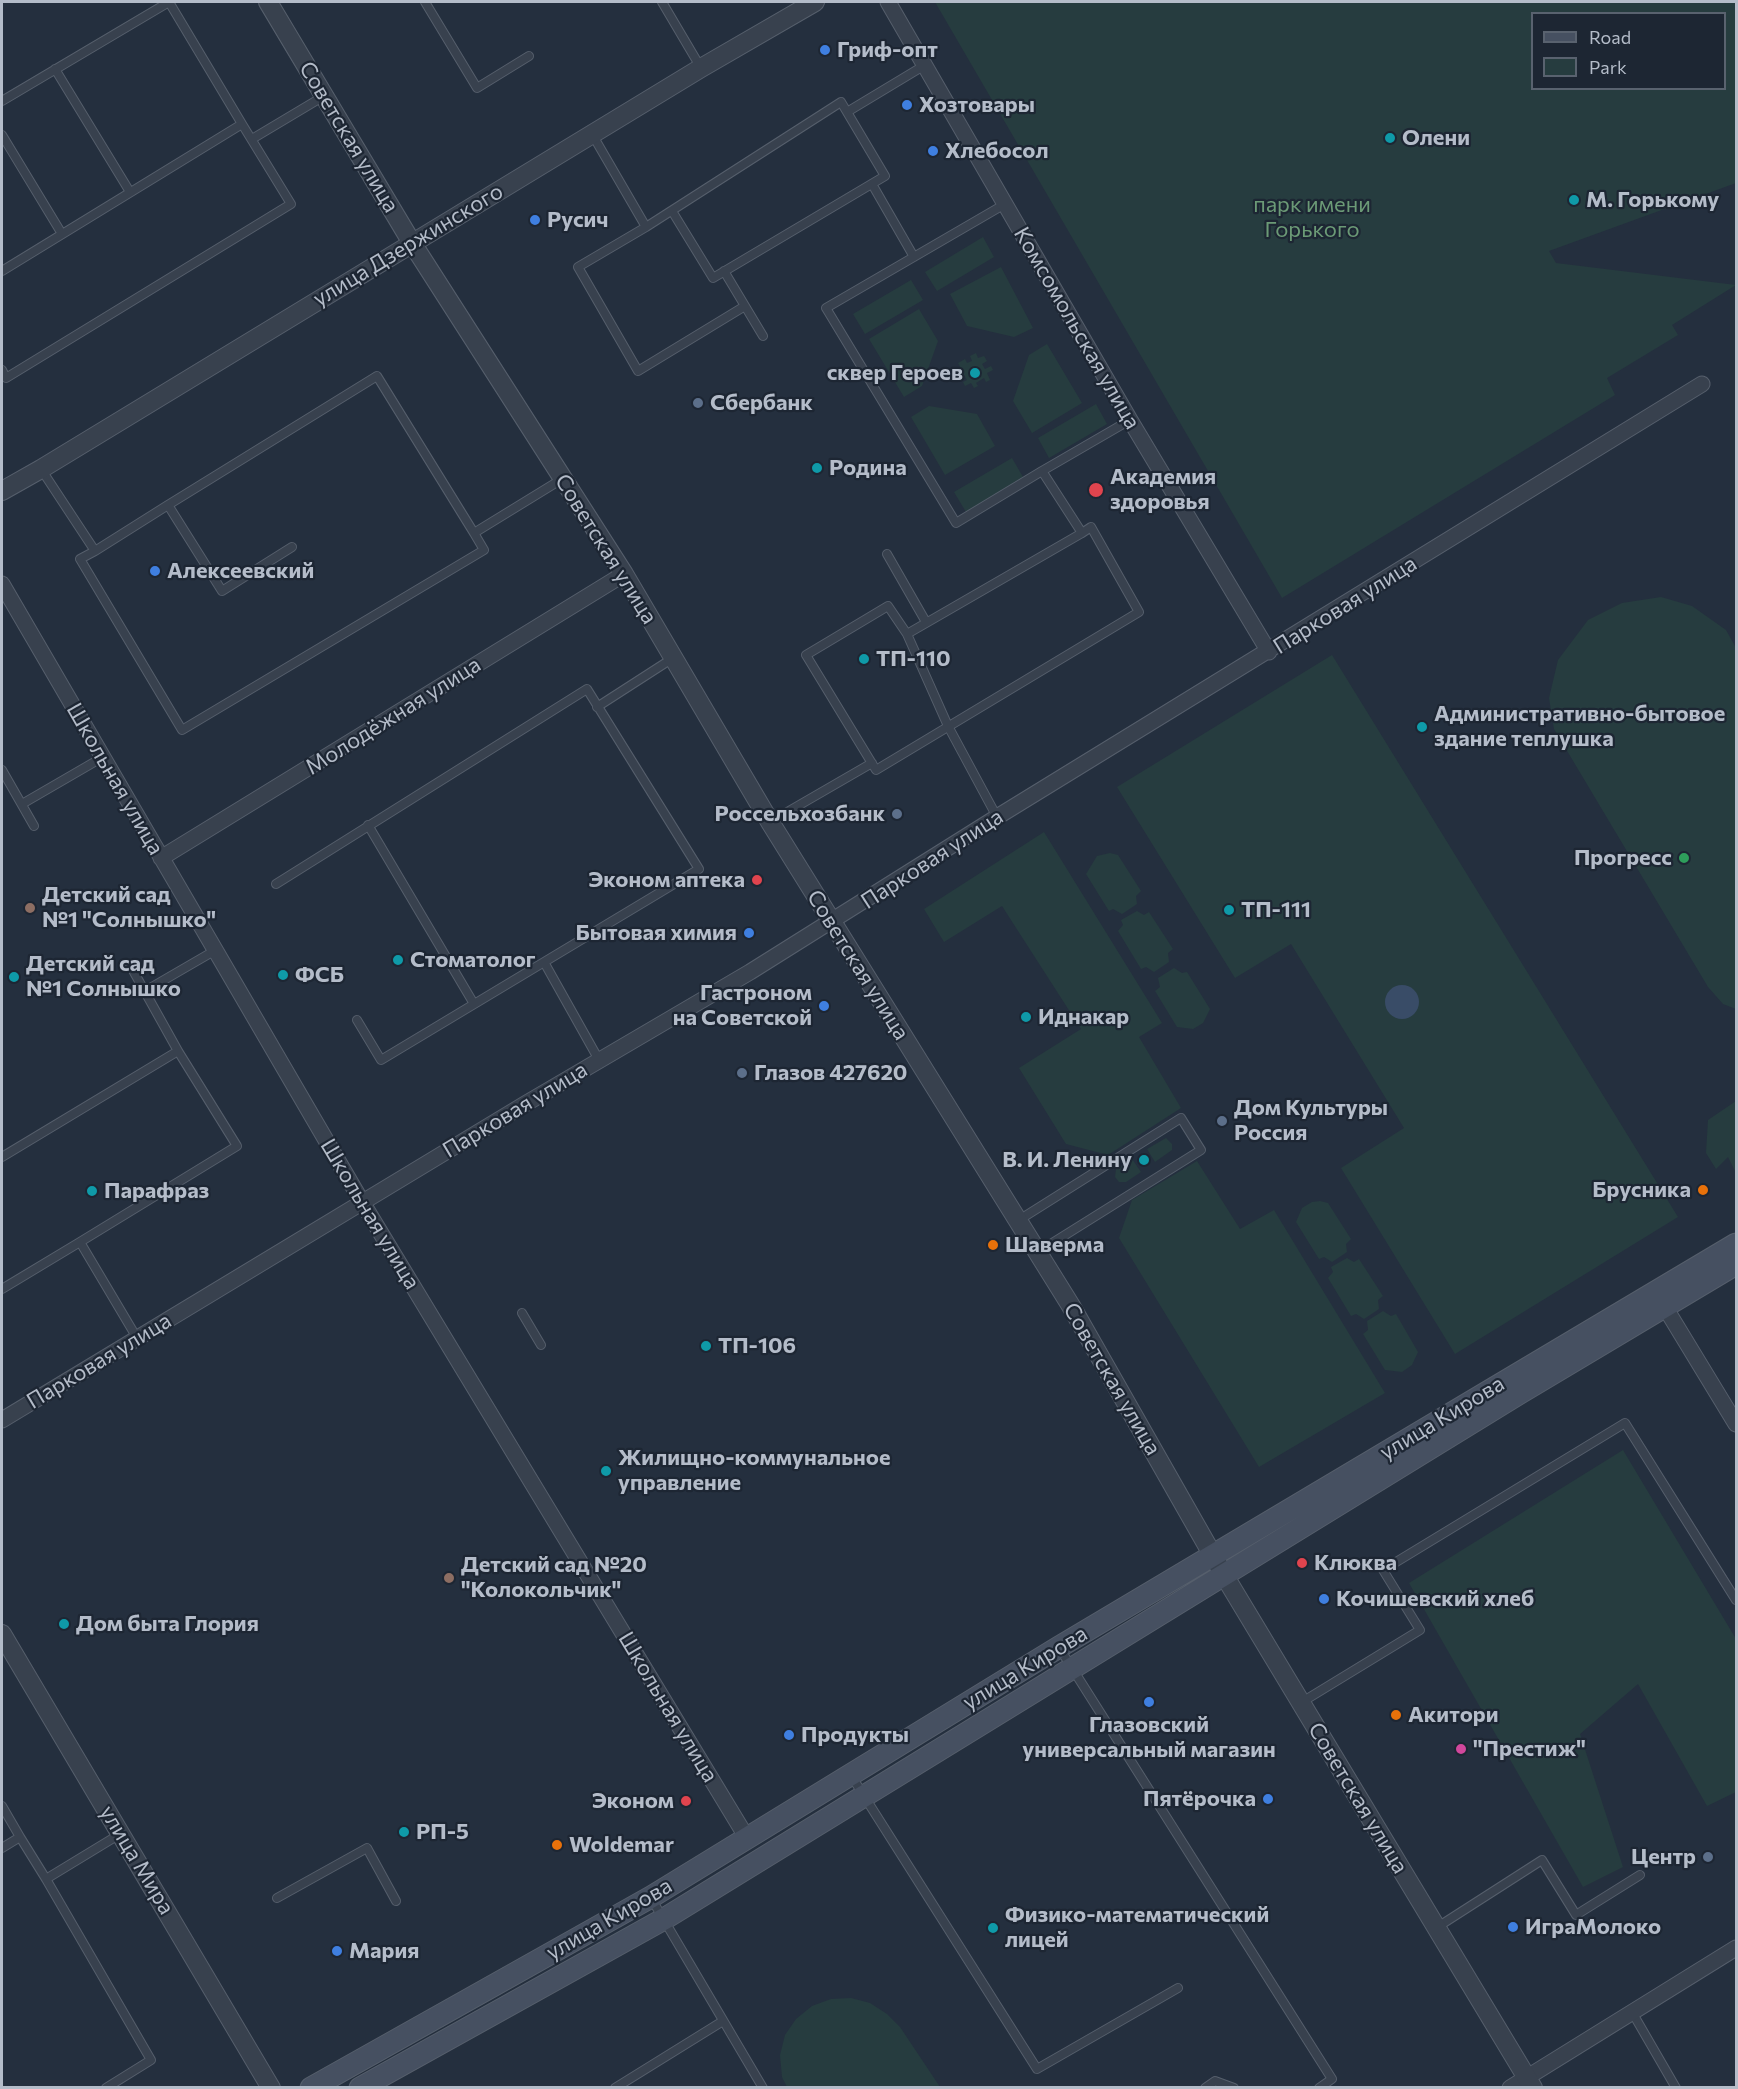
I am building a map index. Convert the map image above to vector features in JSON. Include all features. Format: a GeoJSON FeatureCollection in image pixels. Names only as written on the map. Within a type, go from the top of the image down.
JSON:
{"type":"FeatureCollection","features":[{"type":"Feature","properties":{"kind":"main road","name":"улица Кирова"},"geometry":{"type":"LineString","coordinates":[[360,2088],[664,1919],[1224,1575],[1660,1299],[1737,1244]]}},
{"type":"Feature","properties":{"kind":"main road","name":"улица Кирова"},"geometry":{"type":"LineString","coordinates":[[311,2088],[651,1897],[849,1773],[1213,1556],[1660,1299],[1737,1264]]}},
{"type":"Feature","properties":{"kind":"street","name":"Советская улица"},"geometry":{"type":"LineString","coordinates":[[268,2],[412,243],[624,574],[831,922],[1038,1252],[1224,1575],[1529,2082]]}},
{"type":"Feature","properties":{"kind":"street","name":"улица Дзержинского"},"geometry":{"type":"LineString","coordinates":[[2,490],[41,470],[701,68],[815,2]]}},
{"type":"Feature","properties":{"kind":"street","name":"Комсомольская улица"},"geometry":{"type":"LineString","coordinates":[[888,2],[1130,420],[1269,652]]}},
{"type":"Feature","properties":{"kind":"street","name":"Парковая улица"},"geometry":{"type":"LineString","coordinates":[[2,1420],[831,922],[1702,384]]}},
{"type":"Feature","properties":{"kind":"street","name":"Молодёжная улица"},"geometry":{"type":"LineString","coordinates":[[161,858],[624,574]]}},
{"type":"Feature","properties":{"kind":"street","name":"Школьная улица"},"geometry":{"type":"LineString","coordinates":[[2,584],[362,1202],[747,1838]]}},
{"type":"Feature","properties":{"kind":"street"},"geometry":{"type":"LineString","coordinates":[[1660,1299],[1737,1424]]}},
{"type":"Feature","properties":{"kind":"street","name":"улица Мира"},"geometry":{"type":"LineString","coordinates":[[2,1634],[271,2088]]}},
{"type":"Feature","properties":{"kind":"street"},"geometry":{"type":"LineString","coordinates":[[1510,2088],[1529,2082],[1632,2012],[1737,1948]]}},
{"type":"Feature","properties":{"kind":"lane"},"geometry":{"type":"LineString","coordinates":[[2,101],[169,2],[291,204],[6,378],[2,370]]}},
{"type":"Feature","properties":{"kind":"lane"},"geometry":{"type":"LineString","coordinates":[[425,2],[477,88],[529,56]]}},
{"type":"Feature","properties":{"kind":"lane"},"geometry":{"type":"LineString","coordinates":[[662,2],[701,68]]}},
{"type":"Feature","properties":{"kind":"lane"},"geometry":{"type":"LineString","coordinates":[[847,112],[925,65]]}},
{"type":"Feature","properties":{"kind":"lane"},"geometry":{"type":"LineString","coordinates":[[56,69],[130,192]]}},
{"type":"Feature","properties":{"kind":"lane"},"geometry":{"type":"LineString","coordinates":[[252,138],[324,96]]}},
{"type":"Feature","properties":{"kind":"lane"},"geometry":{"type":"LineString","coordinates":[[672,211],[713,278],[885,176],[842,102],[672,211],[578,267],[638,371],[745,306]]}},
{"type":"Feature","properties":{"kind":"lane"},"geometry":{"type":"LineString","coordinates":[[2,271],[242,124]]}},
{"type":"Feature","properties":{"kind":"lane"},"geometry":{"type":"LineString","coordinates":[[592,134],[646,227]]}},
{"type":"Feature","properties":{"kind":"lane"},"geometry":{"type":"LineString","coordinates":[[2,135],[62,234]]}},
{"type":"Feature","properties":{"kind":"lane"},"geometry":{"type":"LineString","coordinates":[[872,184],[914,257]]}},
{"type":"Feature","properties":{"kind":"lane"},"geometry":{"type":"LineString","coordinates":[[1005,204],[826,308],[956,523],[1130,420]]}},
{"type":"Feature","properties":{"kind":"lane"},"geometry":{"type":"LineString","coordinates":[[724,272],[763,336]]}},
{"type":"Feature","properties":{"kind":"lane"},"geometry":{"type":"LineString","coordinates":[[377,376],[484,550],[182,730],[80,559],[168,505],[377,376]]}},
{"type":"Feature","properties":{"kind":"lane"},"geometry":{"type":"LineString","coordinates":[[41,470],[95,551]]}},
{"type":"Feature","properties":{"kind":"lane"},"geometry":{"type":"LineString","coordinates":[[1042,471],[1082,533]]}},
{"type":"Feature","properties":{"kind":"lane"},"geometry":{"type":"LineString","coordinates":[[474,533],[562,479]]}},
{"type":"Feature","properties":{"kind":"lane"},"geometry":{"type":"LineString","coordinates":[[168,505],[222,591],[292,547]]}},
{"type":"Feature","properties":{"kind":"lane"},"geometry":{"type":"LineString","coordinates":[[907,634],[1091,527],[1138,612],[948,726],[876,770],[806,655],[888,606],[907,634],[948,726],[998,817]]}},
{"type":"Feature","properties":{"kind":"lane"},"geometry":{"type":"LineString","coordinates":[[886,554],[926,622]]}},
{"type":"Feature","properties":{"kind":"lane"},"geometry":{"type":"LineString","coordinates":[[597,707],[673,658]]}},
{"type":"Feature","properties":{"kind":"lane"},"geometry":{"type":"LineString","coordinates":[[276,884],[587,689],[699,869],[381,1060],[357,1020]]}},
{"type":"Feature","properties":{"kind":"lane"},"geometry":{"type":"LineString","coordinates":[[22,804],[104,757]]}},
{"type":"Feature","properties":{"kind":"lane"},"geometry":{"type":"LineString","coordinates":[[770,822],[872,763]]}},
{"type":"Feature","properties":{"kind":"lane"},"geometry":{"type":"LineString","coordinates":[[2,770],[34,826]]}},
{"type":"Feature","properties":{"kind":"lane"},"geometry":{"type":"LineString","coordinates":[[368,825],[474,1004]]}},
{"type":"Feature","properties":{"kind":"lane"},"geometry":{"type":"LineString","coordinates":[[145,991],[214,951]]}},
{"type":"Feature","properties":{"kind":"lane"},"geometry":{"type":"LineString","coordinates":[[544,962],[599,1060]]}},
{"type":"Feature","properties":{"kind":"lane"},"geometry":{"type":"LineString","coordinates":[[2,1288],[237,1146],[178,1051],[130,965]]}},
{"type":"Feature","properties":{"kind":"lane"},"geometry":{"type":"LineString","coordinates":[[2,1156],[178,1051]]}},
{"type":"Feature","properties":{"kind":"lane"},"geometry":{"type":"LineString","coordinates":[[1018,1220],[1181,1118],[1201,1150],[1038,1252]]}},
{"type":"Feature","properties":{"kind":"lane"},"geometry":{"type":"LineString","coordinates":[[80,1242],[137,1338]]}},
{"type":"Feature","properties":{"kind":"lane"},"geometry":{"type":"LineString","coordinates":[[522,1313],[541,1345]]}},
{"type":"Feature","properties":{"kind":"lane"},"geometry":{"type":"LineString","coordinates":[[1300,1702],[1419,1630],[1383,1570],[1625,1423],[1737,1600]]}},
{"type":"Feature","properties":{"kind":"lane"},"geometry":{"type":"LineString","coordinates":[[1059,1647],[1332,2079],[1319,2088]]}},
{"type":"Feature","properties":{"kind":"lane"},"geometry":{"type":"LineString","coordinates":[[849,1773],[1037,2069],[1178,1988]]}},
{"type":"Feature","properties":{"kind":"lane"},"geometry":{"type":"LineString","coordinates":[[2,1806],[151,2060],[106,2088]]}},
{"type":"Feature","properties":{"kind":"lane"},"geometry":{"type":"LineString","coordinates":[[46,1879],[121,1834]]}},
{"type":"Feature","properties":{"kind":"lane"},"geometry":{"type":"LineString","coordinates":[[2,1848],[20,1837]]}},
{"type":"Feature","properties":{"kind":"lane"},"geometry":{"type":"LineString","coordinates":[[277,1898],[367,1848],[396,1901]]}},
{"type":"Feature","properties":{"kind":"lane"},"geometry":{"type":"LineString","coordinates":[[1436,1928],[1542,1860],[1576,1915],[1640,1875]]}},
{"type":"Feature","properties":{"kind":"lane"},"geometry":{"type":"LineString","coordinates":[[651,1897],[763,2088]]}},
{"type":"Feature","properties":{"kind":"lane"},"geometry":{"type":"LineString","coordinates":[[1632,2012],[1676,2088]]}},
{"type":"Feature","properties":{"kind":"lane"},"geometry":{"type":"LineString","coordinates":[[615,2088],[723,2021]]}},
{"type":"Feature","properties":{"kind":"lane"},"geometry":{"type":"LineString","coordinates":[[1205,2088],[1215,2081],[1234,2088]]}},
{"type":"Feature","properties":{"kind":"green space","name":"парк имени Горького"},"geometry":{"type":"Polygon","coordinates":[[[935,2],[1736,2],[1736,183],[1549,251],[1556,263],[1736,285],[1672,325],[1678,335],[1607,378],[1615,395],[1282,598],[935,2]]]}},
{"type":"Feature","properties":{"kind":"green space"},"geometry":{"type":"Polygon","coordinates":[[[983,237],[994,257],[937,291],[925,272],[983,237]]]}},
{"type":"Feature","properties":{"kind":"green space"},"geometry":{"type":"Polygon","coordinates":[[[1001,267],[1033,328],[1014,337],[967,326],[950,294],[1001,267]]]}},
{"type":"Feature","properties":{"kind":"green space"},"geometry":{"type":"Polygon","coordinates":[[[911,280],[923,300],[865,334],[853,314],[911,280]]]}},
{"type":"Feature","properties":{"kind":"green space"},"geometry":{"type":"Polygon","coordinates":[[[919,309],[938,341],[922,386],[904,397],[869,339],[919,309]]]}},
{"type":"Feature","properties":{"kind":"green space"},"geometry":{"type":"Polygon","coordinates":[[[1047,344],[1082,403],[1032,433],[1013,401],[1029,355],[1047,344]]]}},
{"type":"Feature","properties":{"kind":"green space"},"geometry":{"type":"Polygon","coordinates":[[[976,353],[978,358],[984,356],[987,361],[982,364],[985,369],[991,366],[993,370],[987,373],[990,380],[986,382],[984,378],[976,383],[978,386],[974,388],[971,383],[965,386],[963,382],[967,380],[964,375],[960,377],[957,372],[962,370],[958,363],[965,359],[967,363],[972,361],[970,356],[976,353]]]}},
{"type":"Feature","properties":{"kind":"green space"},"geometry":{"type":"Polygon","coordinates":[[[1096,404],[1107,424],[1049,458],[1038,438],[1096,404]]]}},
{"type":"Feature","properties":{"kind":"green space"},"geometry":{"type":"Polygon","coordinates":[[[929,406],[977,414],[995,446],[945,475],[911,417],[929,406]]]}},
{"type":"Feature","properties":{"kind":"green space"},"geometry":{"type":"Polygon","coordinates":[[[1012,458],[1023,477],[966,512],[954,492],[1012,458]]]}},
{"type":"Feature","properties":{"kind":"green space","name":"Прогресс"},"geometry":{"type":"Polygon","coordinates":[[[1661,597],[1692,606],[1726,630],[1736,648],[1736,1009],[1723,1004],[1708,987],[1554,729],[1549,698],[1558,660],[1588,620],[1622,603],[1661,597]]]}},
{"type":"Feature","properties":{"kind":"green space"},"geometry":{"type":"Polygon","coordinates":[[[1332,655],[1678,1217],[1455,1354],[1341,1168],[1404,1128],[1291,944],[1235,978],[1117,787],[1332,655]]]}},
{"type":"Feature","properties":{"kind":"green space"},"geometry":{"type":"Polygon","coordinates":[[[1044,832],[1162,1023],[1139,1037],[1181,1108],[1108,1155],[1066,1144],[1019,1068],[1081,1029],[1002,906],[944,942],[924,909],[1044,832]]]}},
{"type":"Feature","properties":{"kind":"green space"},"geometry":{"type":"Polygon","coordinates":[[[1110,853],[1118,855],[1141,891],[1136,896],[1137,904],[1122,914],[1113,909],[1109,911],[1086,874],[1097,856],[1110,853]]]}},
{"type":"Feature","properties":{"kind":"green space"},"geometry":{"type":"Polygon","coordinates":[[[1137,911],[1144,915],[1149,912],[1173,949],[1168,953],[1169,962],[1154,972],[1146,967],[1141,969],[1118,931],[1123,925],[1121,920],[1137,911]]]}},
{"type":"Feature","properties":{"kind":"green space"},"geometry":{"type":"Polygon","coordinates":[[[1174,968],[1182,973],[1187,972],[1210,1009],[1203,1023],[1193,1029],[1177,1027],[1155,991],[1160,987],[1158,978],[1174,968]]]}},
{"type":"Feature","properties":{"kind":"green space"},"geometry":{"type":"Polygon","coordinates":[[[1736,1101],[1736,1173],[1728,1157],[1716,1169],[1706,1153],[1708,1120],[1736,1101]]]}},
{"type":"Feature","properties":{"kind":"green space"},"geometry":{"type":"Polygon","coordinates":[[[1166,1138],[1172,1144],[1172,1150],[1155,1162],[1147,1149],[1166,1138]]]}},
{"type":"Feature","properties":{"kind":"green space"},"geometry":{"type":"Polygon","coordinates":[[[1132,1159],[1141,1172],[1126,1182],[1119,1182],[1115,1177],[1116,1169],[1132,1159]]]}},
{"type":"Feature","properties":{"kind":"green space"},"geometry":{"type":"Polygon","coordinates":[[[1197,1161],[1240,1229],[1274,1210],[1385,1393],[1259,1467],[1119,1238],[1132,1200],[1197,1161]]]}},
{"type":"Feature","properties":{"kind":"green space"},"geometry":{"type":"Polygon","coordinates":[[[1312,1202],[1328,1203],[1351,1239],[1346,1244],[1347,1252],[1332,1262],[1324,1257],[1319,1259],[1296,1222],[1302,1208],[1312,1202]]]}},
{"type":"Feature","properties":{"kind":"green space"},"geometry":{"type":"Polygon","coordinates":[[[1347,1258],[1354,1262],[1359,1259],[1383,1296],[1378,1300],[1379,1309],[1364,1319],[1356,1314],[1351,1316],[1328,1278],[1333,1272],[1331,1267],[1347,1258]]]}},
{"type":"Feature","properties":{"kind":"green space"},"geometry":{"type":"Polygon","coordinates":[[[1383,1311],[1391,1316],[1396,1314],[1418,1352],[1412,1365],[1402,1372],[1385,1370],[1363,1334],[1368,1330],[1367,1321],[1383,1311]]]}},
{"type":"Feature","properties":{"kind":"green space"},"geometry":{"type":"Polygon","coordinates":[[[1623,1450],[1736,1639],[1736,1792],[1707,1806],[1638,1684],[1580,1734],[1623,1867],[1583,1887],[1409,1583],[1623,1450]]]}},
{"type":"Feature","properties":{"kind":"green space"},"geometry":{"type":"Polygon","coordinates":[[[851,1998],[870,2003],[887,2014],[900,2027],[940,2087],[787,2087],[782,2077],[780,2055],[785,2035],[796,2019],[812,2006],[831,1999],[851,1998]]]}},
{"type":"Feature","properties":{"kind":"water"},"geometry":{"type":"Polygon","coordinates":[[[1402,985],[1414,990],[1419,1002],[1414,1014],[1402,1019],[1390,1014],[1385,1002],[1390,990],[1402,985]]]}},
{"type":"Feature","properties":{"kind":"place","name":"Гриф-опт"},"geometry":{"type":"Point","coordinates":[825,50]}},
{"type":"Feature","properties":{"kind":"place","name":"Хозтовары"},"geometry":{"type":"Point","coordinates":[907,105]}},
{"type":"Feature","properties":{"kind":"place","name":"Олени"},"geometry":{"type":"Point","coordinates":[1390,138]}},
{"type":"Feature","properties":{"kind":"place","name":"Хлебосол"},"geometry":{"type":"Point","coordinates":[933,151]}},
{"type":"Feature","properties":{"kind":"place","name":"М. Горькому"},"geometry":{"type":"Point","coordinates":[1574,200]}},
{"type":"Feature","properties":{"kind":"place","name":"Русич"},"geometry":{"type":"Point","coordinates":[535,220]}},
{"type":"Feature","properties":{"kind":"place","name":"сквер Героев"},"geometry":{"type":"Point","coordinates":[975,373]}},
{"type":"Feature","properties":{"kind":"place","name":"Сбербанк"},"geometry":{"type":"Point","coordinates":[698,403]}},
{"type":"Feature","properties":{"kind":"place","name":"Родина"},"geometry":{"type":"Point","coordinates":[817,468]}},
{"type":"Feature","properties":{"kind":"place","name":"Академия здоровья"},"geometry":{"type":"Point","coordinates":[1096,490]}},
{"type":"Feature","properties":{"kind":"place","name":"Алексеевский"},"geometry":{"type":"Point","coordinates":[155,571]}},
{"type":"Feature","properties":{"kind":"place","name":"ТП-110"},"geometry":{"type":"Point","coordinates":[864,659]}},
{"type":"Feature","properties":{"kind":"place","name":"Административно-бытовое здание теплушка"},"geometry":{"type":"Point","coordinates":[1422,727]}},
{"type":"Feature","properties":{"kind":"place","name":"Россельхозбанк"},"geometry":{"type":"Point","coordinates":[897,814]}},
{"type":"Feature","properties":{"kind":"place","name":"Прогресс"},"geometry":{"type":"Point","coordinates":[1684,858]}},
{"type":"Feature","properties":{"kind":"place","name":"Эконом аптека"},"geometry":{"type":"Point","coordinates":[757,880]}},
{"type":"Feature","properties":{"kind":"place","name":"Детский сад №1 \"Солнышко\""},"geometry":{"type":"Point","coordinates":[30,908]}},
{"type":"Feature","properties":{"kind":"place","name":"ТП-111"},"geometry":{"type":"Point","coordinates":[1229,910]}},
{"type":"Feature","properties":{"kind":"place","name":"Бытовая химия"},"geometry":{"type":"Point","coordinates":[749,933]}},
{"type":"Feature","properties":{"kind":"place","name":"Стоматолог"},"geometry":{"type":"Point","coordinates":[398,960]}},
{"type":"Feature","properties":{"kind":"place","name":"ФСБ"},"geometry":{"type":"Point","coordinates":[283,975]}},
{"type":"Feature","properties":{"kind":"place","name":"Детский сад №1 Солнышко"},"geometry":{"type":"Point","coordinates":[14,977]}},
{"type":"Feature","properties":{"kind":"place","name":"Гастроном на Советской"},"geometry":{"type":"Point","coordinates":[824,1006]}},
{"type":"Feature","properties":{"kind":"place","name":"Иднакар"},"geometry":{"type":"Point","coordinates":[1026,1017]}},
{"type":"Feature","properties":{"kind":"place","name":"Глазов 427620"},"geometry":{"type":"Point","coordinates":[742,1073]}},
{"type":"Feature","properties":{"kind":"place","name":"Дом Культуры Россия"},"geometry":{"type":"Point","coordinates":[1222,1121]}},
{"type":"Feature","properties":{"kind":"place","name":"В. И. Ленину"},"geometry":{"type":"Point","coordinates":[1144,1160]}},
{"type":"Feature","properties":{"kind":"place","name":"Брусника"},"geometry":{"type":"Point","coordinates":[1703,1190]}},
{"type":"Feature","properties":{"kind":"place","name":"Парафраз"},"geometry":{"type":"Point","coordinates":[92,1191]}},
{"type":"Feature","properties":{"kind":"place","name":"Шаверма"},"geometry":{"type":"Point","coordinates":[993,1245]}},
{"type":"Feature","properties":{"kind":"place","name":"ТП-106"},"geometry":{"type":"Point","coordinates":[706,1346]}},
{"type":"Feature","properties":{"kind":"place","name":"Жилищно-коммунальное управление"},"geometry":{"type":"Point","coordinates":[606,1471]}},
{"type":"Feature","properties":{"kind":"place","name":"Клюква"},"geometry":{"type":"Point","coordinates":[1302,1563]}},
{"type":"Feature","properties":{"kind":"place","name":"Детский сад №20 \"Колокольчик\""},"geometry":{"type":"Point","coordinates":[449,1578]}},
{"type":"Feature","properties":{"kind":"place","name":"Кочишевский хлеб"},"geometry":{"type":"Point","coordinates":[1324,1599]}},
{"type":"Feature","properties":{"kind":"place","name":"Дом быта Глория"},"geometry":{"type":"Point","coordinates":[64,1624]}},
{"type":"Feature","properties":{"kind":"place","name":"Глазовский универсальный магазин"},"geometry":{"type":"Point","coordinates":[1149,1702]}},
{"type":"Feature","properties":{"kind":"place","name":"Акитори"},"geometry":{"type":"Point","coordinates":[1396,1715]}},
{"type":"Feature","properties":{"kind":"place","name":"Продукты"},"geometry":{"type":"Point","coordinates":[789,1735]}},
{"type":"Feature","properties":{"kind":"place","name":"\"Престиж\""},"geometry":{"type":"Point","coordinates":[1461,1749]}},
{"type":"Feature","properties":{"kind":"place","name":"Пятёрочка"},"geometry":{"type":"Point","coordinates":[1268,1799]}},
{"type":"Feature","properties":{"kind":"place","name":"Эконом"},"geometry":{"type":"Point","coordinates":[686,1801]}},
{"type":"Feature","properties":{"kind":"place","name":"РП-5"},"geometry":{"type":"Point","coordinates":[404,1832]}},
{"type":"Feature","properties":{"kind":"place","name":"Woldemar"},"geometry":{"type":"Point","coordinates":[557,1845]}},
{"type":"Feature","properties":{"kind":"place","name":"Центр"},"geometry":{"type":"Point","coordinates":[1708,1857]}},
{"type":"Feature","properties":{"kind":"place","name":"ИграМолоко"},"geometry":{"type":"Point","coordinates":[1513,1927]}},
{"type":"Feature","properties":{"kind":"place","name":"Физико-математический лицей"},"geometry":{"type":"Point","coordinates":[993,1928]}},
{"type":"Feature","properties":{"kind":"place","name":"Мария"},"geometry":{"type":"Point","coordinates":[337,1951]}}]}
